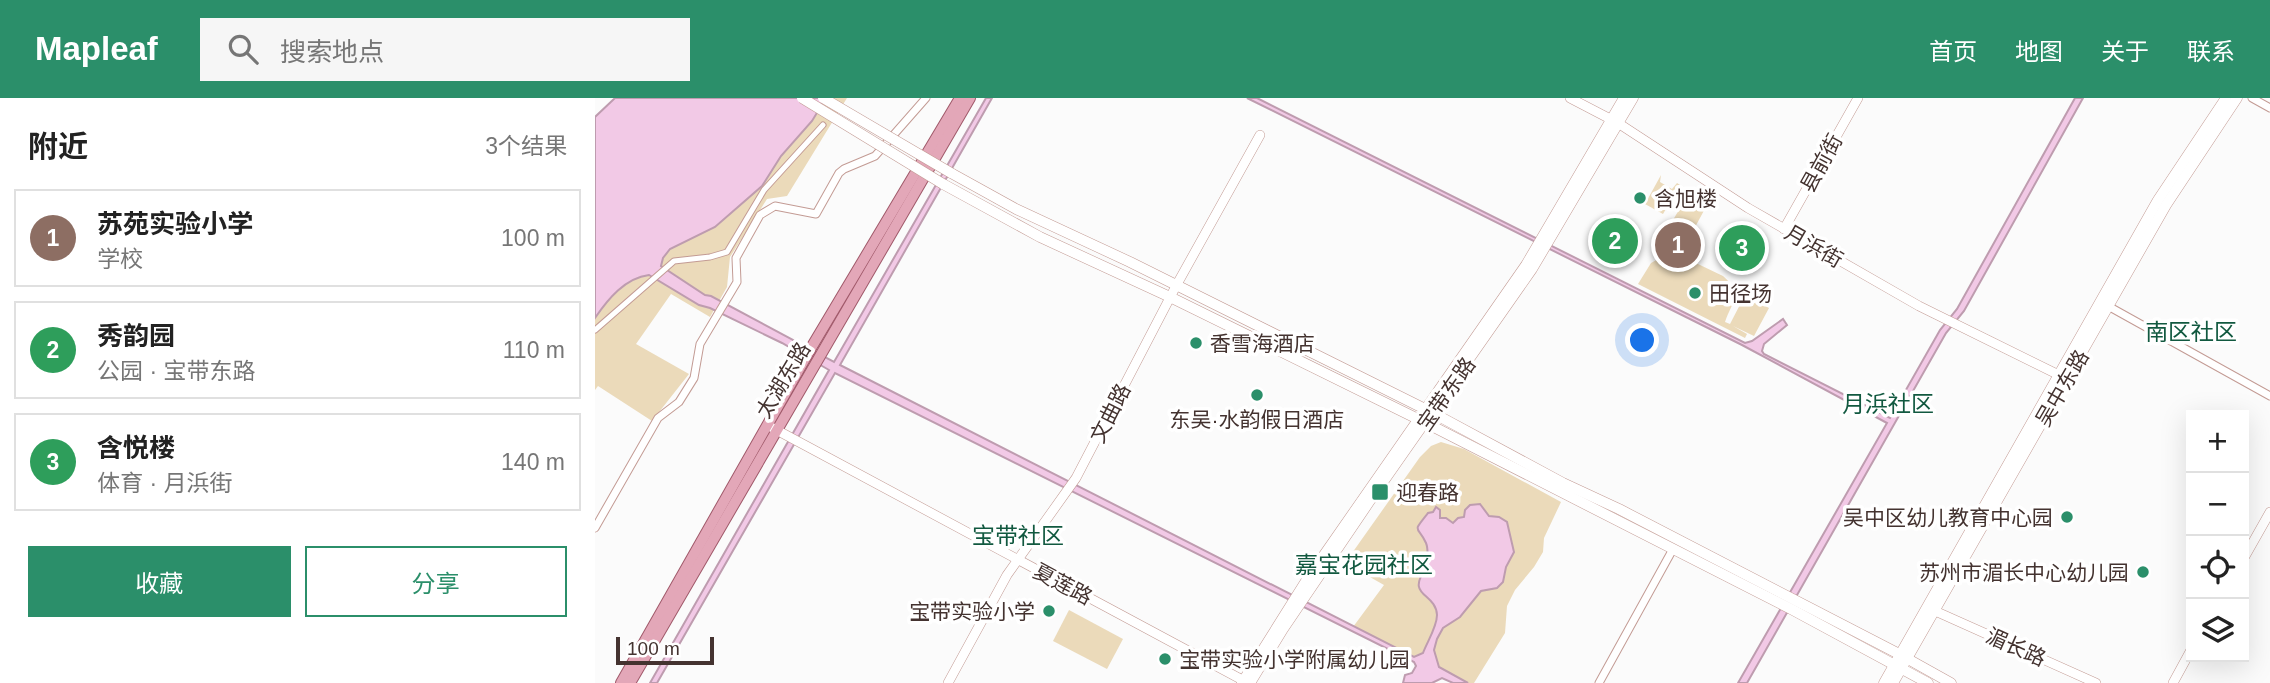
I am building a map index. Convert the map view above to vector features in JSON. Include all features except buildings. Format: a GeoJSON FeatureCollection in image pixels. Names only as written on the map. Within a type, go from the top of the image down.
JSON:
{"type":"FeatureCollection","features":[{"type":"Feature","properties":{"kind":"main road"},"geometry":{"type":"LineString","coordinates":[[802,98],[943,184],[1040,237],[1170,297],[1673,549],[1903,656],[1951,683]]}},
{"type":"Feature","properties":{"kind":"main road"},"geometry":{"type":"LineString","coordinates":[[823,98],[1016,209],[1429,411],[1563,483],[1619,509],[1928,683]]}},
{"type":"Feature","properties":{"kind":"main road","name":"太湖东路"},"geometry":{"type":"LineString","coordinates":[[630,683],[771,427],[808,353],[960,98]]}},
{"type":"Feature","properties":{"kind":"main road","name":"太湖东路"},"geometry":{"type":"LineString","coordinates":[[621,683],[771,427],[819,359],[969,98]]}},
{"type":"Feature","properties":{"kind":"main road","name":"宝带东路"},"geometry":{"type":"LineString","coordinates":[[1615,122],[1624,98]]}},
{"type":"Feature","properties":{"kind":"main road","name":"宝带东路"},"geometry":{"type":"LineString","coordinates":[[1245,682],[1311,580],[1544,243],[1615,122],[1633,98]]}},
{"type":"Feature","properties":{"kind":"main road","name":"吴中东路"},"geometry":{"type":"LineString","coordinates":[[1903,656],[1935,611],[2158,200],[2226,98]]}},
{"type":"Feature","properties":{"kind":"main road","name":"吴中东路"},"geometry":{"type":"LineString","coordinates":[[1893,683],[1903,656],[2063,377],[2108,306],[2175,190],[2237,98]]}},
{"type":"Feature","properties":{"kind":"main road","name":"吴中东路"},"geometry":{"type":"LineString","coordinates":[[1884,683],[1898,666]]}},
{"type":"Feature","properties":{"kind":"street"},"geometry":{"type":"LineString","coordinates":[[595,528],[658,418],[679,402],[694,378],[700,344],[737,282],[736,258],[762,213],[775,206],[816,214],[839,173],[875,156],[926,98]]}},
{"type":"Feature","properties":{"kind":"street","name":"月浜街"},"geometry":{"type":"LineString","coordinates":[[1570,98],[1615,122],[1784,229],[1957,325],[2063,377]]}},
{"type":"Feature","properties":{"kind":"street","name":"县前街"},"geometry":{"type":"LineString","coordinates":[[1784,229],[1858,98]]}},
{"type":"Feature","properties":{"kind":"street"},"geometry":{"type":"LineString","coordinates":[[2252,98],[2270,108]]}},
{"type":"Feature","properties":{"kind":"street"},"geometry":{"type":"LineString","coordinates":[[595,330],[678,260],[710,257],[727,252],[764,190],[823,125]]}},
{"type":"Feature","properties":{"kind":"street","name":"文曲路"},"geometry":{"type":"LineString","coordinates":[[948,683],[1017,559],[1075,481],[1170,297],[1260,135]]}},
{"type":"Feature","properties":{"kind":"street"},"geometry":{"type":"LineString","coordinates":[[2108,306],[2270,396]]}},
{"type":"Feature","properties":{"kind":"street","name":"夏莲路"},"geometry":{"type":"LineString","coordinates":[[771,427],[1245,682]]}},
{"type":"Feature","properties":{"kind":"street"},"geometry":{"type":"LineString","coordinates":[[2249,549],[2270,512]]}},
{"type":"Feature","properties":{"kind":"street"},"geometry":{"type":"LineString","coordinates":[[1599,683],[1673,549]]}},
{"type":"Feature","properties":{"kind":"street","name":"湄长路"},"geometry":{"type":"LineString","coordinates":[[1935,611],[2096,683]]}},
{"type":"Feature","properties":{"kind":"street"},"geometry":{"type":"LineString","coordinates":[[2173,683],[2186,659]]}},
{"type":"Feature","properties":{"kind":"shaded area"},"geometry":{"type":"Polygon","coordinates":[[[615,98],[826,98],[812,121],[781,156],[762,186],[715,227],[670,249],[661,266],[705,295],[834,362],[986,98],[992,98],[840,365],[1414,657],[1423,653],[1437,620],[1432,602],[1420,589],[1421,577],[1427,567],[1428,552],[1418,527],[1436,507],[1440,510],[1440,518],[1446,518],[1453,523],[1464,517],[1465,510],[1470,505],[1480,504],[1489,516],[1499,517],[1507,522],[1514,552],[1506,567],[1503,582],[1497,588],[1481,591],[1460,617],[1443,628],[1437,639],[1434,650],[1439,667],[1468,683],[1453,683],[1442,678],[1432,683],[1403,683],[1405,675],[1412,673],[1416,666],[1414,662],[835,373],[657,683],[650,683],[829,370],[782,343],[699,305],[649,275],[625,285],[611,297],[595,318],[595,117],[615,98]]]}},
{"type":"Feature","properties":{"kind":"shaded area"},"geometry":{"type":"Polygon","coordinates":[[[766,98],[847,98],[787,196],[767,199],[730,257],[727,287],[710,317],[671,294],[636,344],[689,374],[652,421],[598,386],[595,390],[595,137],[766,98]]]}},
{"type":"Feature","properties":{"kind":"shaded area"},"geometry":{"type":"Polygon","coordinates":[[[1247,98],[1257,98],[1745,343],[1783,319],[1787,325],[1764,344],[1764,354],[1890,418],[1940,330],[1957,309],[2075,98],[2083,98],[1964,311],[1946,333],[1747,683],[1738,683],[1887,423],[1742,345],[1247,98]]]}},
{"type":"Feature","properties":{"kind":"shaded area"},"geometry":{"type":"Polygon","coordinates":[[[1661,175],[1660,182],[1672,189],[1677,183],[1680,185],[1663,214],[1645,204],[1661,175]]]}},
{"type":"Feature","properties":{"kind":"shaded area"},"geometry":{"type":"Polygon","coordinates":[[[1690,191],[1693,193],[1689,201],[1702,208],[1708,203],[1693,231],[1673,220],[1690,191]]]}},
{"type":"Feature","properties":{"kind":"shaded area"},"geometry":{"type":"Polygon","coordinates":[[[1613,223],[1631,232],[1615,260],[1611,261],[1598,250],[1613,223]]]}},
{"type":"Feature","properties":{"kind":"shaded area","name":"田径场"},"geometry":{"type":"Polygon","coordinates":[[[1669,253],[1675,253],[1723,276],[1729,282],[1733,288],[1734,299],[1725,322],[1730,324],[1745,295],[1769,308],[1754,336],[1733,326],[1747,334],[1745,338],[1638,284],[1651,263],[1669,253]]]}},
{"type":"Feature","properties":{"kind":"shaded area"},"geometry":{"type":"Polygon","coordinates":[[[1441,442],[1464,449],[1561,502],[1544,538],[1543,552],[1515,590],[1507,606],[1505,633],[1474,683],[1465,683],[1353,627],[1384,585],[1345,563],[1420,457],[1431,446],[1441,442]]]}},
{"type":"Feature","properties":{"kind":"shaded area"},"geometry":{"type":"Polygon","coordinates":[[[1069,610],[1123,639],[1107,669],[1053,641],[1069,610]]]}},
{"type":"Feature","properties":{"kind":"place","name":"含旭楼"},"geometry":{"type":"Point","coordinates":[1640,198]}},
{"type":"Feature","properties":{"kind":"place","name":"秀韵园"},"geometry":{"type":"Point","coordinates":[1615,241]}},
{"type":"Feature","properties":{"kind":"place","name":"苏苑实验小学"},"geometry":{"type":"Point","coordinates":[1678,245]}},
{"type":"Feature","properties":{"kind":"place","name":"含悦楼"},"geometry":{"type":"Point","coordinates":[1742,248]}},
{"type":"Feature","properties":{"kind":"place","name":"田径场"},"geometry":{"type":"Point","coordinates":[1695,293]}},
{"type":"Feature","properties":{"kind":"place","name":"香雪海酒店"},"geometry":{"type":"Point","coordinates":[1196,343]}},
{"type":"Feature","properties":{"kind":"place","name":"东吴·水韵假日酒店"},"geometry":{"type":"Point","coordinates":[1257,395]}},
{"type":"Feature","properties":{"kind":"place","name":"迎春路"},"geometry":{"type":"Point","coordinates":[1380,492]}},
{"type":"Feature","properties":{"kind":"place","name":"吴中区幼儿教育中心园"},"geometry":{"type":"Point","coordinates":[2067,517]}},
{"type":"Feature","properties":{"kind":"place","name":"苏州市湄长中心幼儿园"},"geometry":{"type":"Point","coordinates":[2143,572]}},
{"type":"Feature","properties":{"kind":"place","name":"宝带实验小学"},"geometry":{"type":"Point","coordinates":[1049,611]}},
{"type":"Feature","properties":{"kind":"place","name":"宝带实验小学附属幼儿园"},"geometry":{"type":"Point","coordinates":[1165,659]}},
{"type":"Feature","properties":{"kind":"district","name":"南区社区"},"geometry":{"type":"Point","coordinates":[2191,332]}},
{"type":"Feature","properties":{"kind":"district","name":"月浜社区"},"geometry":{"type":"Point","coordinates":[1888,404]}},
{"type":"Feature","properties":{"kind":"district","name":"宝带社区"},"geometry":{"type":"Point","coordinates":[1018,536]}},
{"type":"Feature","properties":{"kind":"district","name":"嘉宝花园社区"},"geometry":{"type":"Point","coordinates":[1364,565]}}]}
